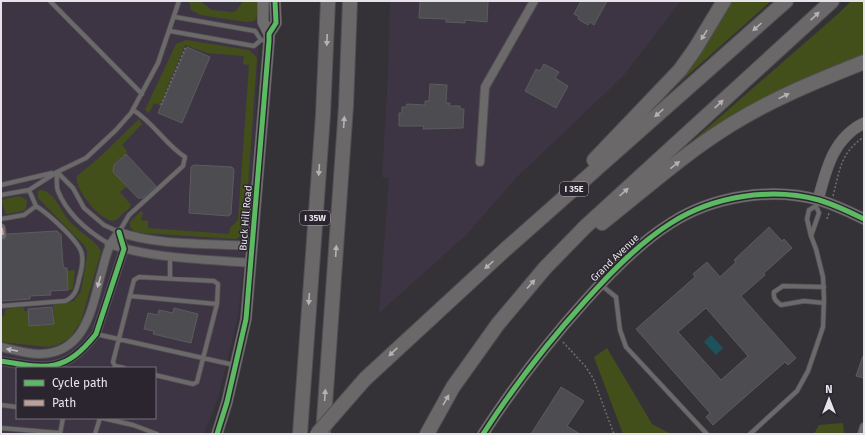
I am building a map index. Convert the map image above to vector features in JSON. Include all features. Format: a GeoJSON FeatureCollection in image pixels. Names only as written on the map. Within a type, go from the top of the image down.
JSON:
{"type":"FeatureCollection","features":[{"type":"Feature","properties":{"kind":"highway","name":"I 35W"},"geometry":{"type":"LineString","coordinates":[[300,434],[323,116],[328,1]]}},
{"type":"Feature","properties":{"kind":"highway","name":"I 35W"},"geometry":{"type":"LineString","coordinates":[[322,434],[346,106],[350,1]]}},
{"type":"Feature","properties":{"kind":"highway"},"geometry":{"type":"LineString","coordinates":[[507,248],[657,96],[680,70],[695,49],[724,1]]}},
{"type":"Feature","properties":{"kind":"highway","name":"I 35E"},"geometry":{"type":"LineString","coordinates":[[317,434],[365,379],[507,248],[786,1]]}},
{"type":"Feature","properties":{"kind":"highway"},"geometry":{"type":"LineString","coordinates":[[427,434],[453,387],[522,293],[545,268],[585,227],[832,1]]}},
{"type":"Feature","properties":{"kind":"highway"},"geometry":{"type":"LineString","coordinates":[[545,268],[696,148],[732,124],[788,94],[864,62]]}},
{"type":"Feature","properties":{"kind":"street","name":"Buck Hill Road"},"geometry":{"type":"LineString","coordinates":[[217,434],[227,402],[246,319],[266,38],[263,22],[262,1]]}},
{"type":"Feature","properties":{"kind":"street","name":"Buck Hill Road"},"geometry":{"type":"LineString","coordinates":[[266,38],[276,23],[275,1]]}},
{"type":"Feature","properties":{"kind":"street"},"geometry":{"type":"LineString","coordinates":[[480,162],[485,87],[534,1]]}},
{"type":"Feature","properties":{"kind":"street"},"geometry":{"type":"LineString","coordinates":[[817,203],[826,172],[839,144],[849,133],[864,123]]}},
{"type":"Feature","properties":{"kind":"street","name":"Grand Avenue"},"geometry":{"type":"LineString","coordinates":[[483,434],[543,350],[600,284],[651,236],[692,211],[721,201],[749,196],[777,194],[817,203],[831,204],[864,219]]}},
{"type":"Feature","properties":{"kind":"street"},"geometry":{"type":"LineString","coordinates":[[119,232],[132,237],[154,240],[252,246]]}},
{"type":"Feature","properties":{"kind":"street"},"geometry":{"type":"LineString","coordinates":[[1,347],[32,353],[48,353],[58,351],[78,338],[89,316],[109,244],[119,232]]}},
{"type":"Feature","properties":{"kind":"street"},"geometry":{"type":"LineString","coordinates":[[1,361],[38,367],[57,365],[77,356],[96,334],[124,249],[119,232]]}},
{"type":"Feature","properties":{"kind":"street"},"geometry":{"type":"LineString","coordinates":[[109,244],[124,249],[170,256],[251,263]]}},
{"type":"Feature","properties":{"kind":"street"},"geometry":{"type":"LineString","coordinates":[[862,434],[864,427]]}},
{"type":"Feature","properties":{"kind":"lane"},"geometry":{"type":"LineString","coordinates":[[50,1],[142,94]]}},
{"type":"Feature","properties":{"kind":"lane"},"geometry":{"type":"LineString","coordinates":[[1,196],[29,190],[57,172],[86,158],[116,130],[133,110],[158,63],[175,17],[179,1]]}},
{"type":"Feature","properties":{"kind":"lane"},"geometry":{"type":"LineString","coordinates":[[170,31],[254,46],[266,38],[256,31],[175,17]]}},
{"type":"Feature","properties":{"kind":"lane"},"geometry":{"type":"LineString","coordinates":[[57,172],[73,188],[84,208],[104,225],[119,232],[129,215],[183,166],[185,157],[176,152],[144,117],[133,110]]}},
{"type":"Feature","properties":{"kind":"lane"},"geometry":{"type":"LineString","coordinates":[[1,185],[57,172]]}},
{"type":"Feature","properties":{"kind":"lane"},"geometry":{"type":"LineString","coordinates":[[57,172],[58,190],[71,213],[89,230],[109,244]]}},
{"type":"Feature","properties":{"kind":"lane"},"geometry":{"type":"LineString","coordinates":[[1,306],[65,301],[70,299],[78,287],[82,255],[79,246],[45,212],[36,206],[29,190]]}},
{"type":"Feature","properties":{"kind":"lane"},"geometry":{"type":"LineString","coordinates":[[750,434],[797,391],[808,371],[823,327],[824,287],[816,249],[811,236],[807,219],[809,210],[817,203],[819,213],[811,236]]}},
{"type":"Feature","properties":{"kind":"lane"},"geometry":{"type":"LineString","coordinates":[[1,219],[24,215],[36,206]]}},
{"type":"Feature","properties":{"kind":"lane"},"geometry":{"type":"LineString","coordinates":[[170,256],[170,279]]}},
{"type":"Feature","properties":{"kind":"lane"},"geometry":{"type":"LineString","coordinates":[[120,367],[115,366],[113,362],[134,280],[139,277],[214,281],[218,284],[217,304],[196,382],[192,384],[156,375]]}},
{"type":"Feature","properties":{"kind":"lane"},"geometry":{"type":"LineString","coordinates":[[600,284],[616,297],[620,330],[626,347],[707,434]]}},
{"type":"Feature","properties":{"kind":"lane"},"geometry":{"type":"LineString","coordinates":[[824,287],[783,286],[774,292],[773,297],[776,302],[781,305],[804,301],[824,303]]}},
{"type":"Feature","properties":{"kind":"lane"},"geometry":{"type":"LineString","coordinates":[[130,296],[217,304]]}},
{"type":"Feature","properties":{"kind":"lane"},"geometry":{"type":"LineString","coordinates":[[96,334],[203,359],[236,365]]}},
{"type":"Feature","properties":{"kind":"lane"},"geometry":{"type":"LineString","coordinates":[[1,405],[16,407]]}},
{"type":"Feature","properties":{"kind":"lane"},"geometry":{"type":"LineString","coordinates":[[1,428],[60,434],[63,419]]}},
{"type":"Feature","properties":{"kind":"lane"},"geometry":{"type":"LineString","coordinates":[[95,434],[101,419]]}},
{"type":"Feature","properties":{"kind":"lane"},"geometry":{"type":"LineString","coordinates":[[104,419],[157,434]]}},
{"type":"Feature","properties":{"kind":"lane"},"geometry":{"type":"LineString","coordinates":[[6,434],[7,429]]}},
{"type":"Feature","properties":{"kind":"path"},"geometry":{"type":"LineString","coordinates":[[161,105],[186,46]]}},
{"type":"Feature","properties":{"kind":"path"},"geometry":{"type":"LineString","coordinates":[[827,219],[839,168],[846,154],[864,137]]}},
{"type":"Feature","properties":{"kind":"path"},"geometry":{"type":"LineString","coordinates":[[563,342],[586,366],[593,378],[614,434]]}},
{"type":"Feature","properties":{"kind":"shaded area"},"geometry":{"type":"Polygon","coordinates":[[[1,1],[260,1],[255,132],[238,316],[218,398],[204,434],[1,434],[1,1]]]}},
{"type":"Feature","properties":{"kind":"shaded area"},"geometry":{"type":"Polygon","coordinates":[[[390,1],[681,1],[623,76],[518,176],[466,235],[379,313],[389,178],[382,177],[388,75],[390,1]]]}},
{"type":"Feature","properties":{"kind":"green space"},"geometry":{"type":"Polygon","coordinates":[[[189,1],[200,1],[212,10],[232,12],[236,11],[243,1],[259,1],[258,16],[254,21],[246,22],[201,15],[191,10],[189,1]]]}},
{"type":"Feature","properties":{"kind":"green space"},"geometry":{"type":"Polygon","coordinates":[[[728,1],[771,1],[670,91],[694,58],[728,1]]]}},
{"type":"Feature","properties":{"kind":"green space"},"geometry":{"type":"Polygon","coordinates":[[[851,1],[864,1],[864,54],[809,77],[689,144],[838,14],[851,1]]]}},
{"type":"Feature","properties":{"kind":"green space"},"geometry":{"type":"Polygon","coordinates":[[[186,40],[249,50],[257,58],[245,229],[242,235],[236,239],[143,233],[134,231],[130,227],[130,222],[141,211],[143,213],[141,220],[148,221],[148,228],[229,234],[230,228],[238,220],[249,65],[243,64],[244,56],[207,53],[185,45],[160,105],[154,103],[149,113],[145,110],[176,44],[186,40]]]}},
{"type":"Feature","properties":{"kind":"green space"},"geometry":{"type":"Polygon","coordinates":[[[139,119],[142,124],[122,145],[127,151],[126,154],[114,165],[113,172],[127,186],[120,192],[131,205],[118,219],[112,221],[101,215],[88,203],[79,188],[77,176],[101,156],[139,119]]]}},
{"type":"Feature","properties":{"kind":"green space"},"geometry":{"type":"Polygon","coordinates":[[[41,190],[50,194],[54,198],[70,222],[97,245],[101,252],[81,321],[70,338],[57,345],[48,347],[1,342],[1,317],[4,316],[5,309],[24,307],[24,311],[28,311],[30,326],[54,324],[53,305],[74,301],[81,291],[87,251],[85,246],[38,198],[38,191],[41,190]]]}},
{"type":"Feature","properties":{"kind":"green space"},"geometry":{"type":"Polygon","coordinates":[[[19,196],[27,200],[26,209],[23,211],[6,214],[1,200],[19,196]]]}},
{"type":"Feature","properties":{"kind":"green space"},"geometry":{"type":"Polygon","coordinates":[[[75,270],[73,289],[68,290],[67,271],[75,270]]]}},
{"type":"Feature","properties":{"kind":"green space"},"geometry":{"type":"Polygon","coordinates":[[[607,348],[652,424],[671,434],[623,434],[594,357],[607,348]]]}},
{"type":"Feature","properties":{"kind":"green space"},"geometry":{"type":"Polygon","coordinates":[[[843,423],[844,434],[814,434],[819,425],[843,423]]]}},
{"type":"Feature","properties":{"kind":"water"},"geometry":{"type":"Polygon","coordinates":[[[711,335],[723,348],[716,355],[704,342],[711,335]]]}},
{"type":"Feature","properties":{"kind":"building"},"geometry":{"type":"Polygon","coordinates":[[[420,1],[486,1],[488,2],[487,22],[465,20],[465,23],[446,22],[446,19],[419,18],[420,1]]]}},
{"type":"Feature","properties":{"kind":"building"},"geometry":{"type":"Polygon","coordinates":[[[581,1],[607,1],[594,25],[590,22],[588,25],[578,19],[579,17],[574,14],[581,1]]]}},
{"type":"Feature","properties":{"kind":"building"},"geometry":{"type":"Polygon","coordinates":[[[187,47],[210,57],[182,123],[158,113],[187,47]]]}},
{"type":"Feature","properties":{"kind":"building"},"geometry":{"type":"Polygon","coordinates":[[[544,64],[559,72],[555,78],[568,86],[556,108],[525,91],[536,69],[540,71],[544,64]]]}},
{"type":"Feature","properties":{"kind":"building"},"geometry":{"type":"Polygon","coordinates":[[[430,84],[447,85],[446,103],[450,103],[449,106],[460,106],[460,109],[464,109],[463,128],[423,129],[424,126],[399,126],[399,113],[402,113],[402,107],[406,107],[407,104],[425,105],[425,101],[429,101],[430,84]]]}},
{"type":"Feature","properties":{"kind":"building"},"geometry":{"type":"Polygon","coordinates":[[[126,154],[156,186],[143,198],[138,198],[113,172],[114,165],[126,154]]]}},
{"type":"Feature","properties":{"kind":"building"},"geometry":{"type":"Polygon","coordinates":[[[194,165],[232,167],[234,170],[231,214],[229,216],[189,213],[191,167],[194,165]]]}},
{"type":"Feature","properties":{"kind":"building"},"geometry":{"type":"Polygon","coordinates":[[[769,227],[782,241],[784,239],[792,248],[741,296],[796,358],[788,365],[785,362],[713,425],[706,417],[710,413],[636,329],[695,277],[693,274],[707,262],[720,277],[736,262],[734,260],[769,227]],[[706,308],[678,332],[721,380],[748,356],[706,308]]]}},
{"type":"Feature","properties":{"kind":"building"},"geometry":{"type":"Polygon","coordinates":[[[57,231],[61,235],[63,264],[64,268],[67,268],[68,290],[50,291],[51,295],[30,296],[30,299],[1,301],[1,240],[6,239],[7,234],[57,231]]]}},
{"type":"Feature","properties":{"kind":"building"},"geometry":{"type":"Polygon","coordinates":[[[52,307],[54,324],[29,326],[28,309],[52,307]]]}},
{"type":"Feature","properties":{"kind":"building"},"geometry":{"type":"Polygon","coordinates":[[[174,308],[198,314],[191,343],[153,334],[154,331],[144,329],[148,313],[158,315],[159,310],[173,313],[174,308]]]}},
{"type":"Feature","properties":{"kind":"building"},"geometry":{"type":"Polygon","coordinates":[[[864,356],[864,378],[856,376],[864,356]]]}},
{"type":"Feature","properties":{"kind":"building"},"geometry":{"type":"Polygon","coordinates":[[[561,387],[584,401],[567,426],[580,434],[531,434],[561,387]]]}},
{"type":"Feature","properties":{"kind":"marked path"},"geometry":{"type":"LineString","coordinates":[[1,228],[2,235]]}},
{"type":"Feature","properties":{"kind":"cycle path"},"geometry":{"type":"LineString","coordinates":[[217,434],[227,402],[246,319],[269,34],[276,23],[275,1]]}},
{"type":"Feature","properties":{"kind":"cycle path"},"geometry":{"type":"LineString","coordinates":[[483,434],[532,365],[586,300],[626,258],[671,223],[705,206],[724,200],[762,194],[782,194],[819,200],[864,219]]}},
{"type":"Feature","properties":{"kind":"cycle path"},"geometry":{"type":"LineString","coordinates":[[1,361],[31,366],[54,365],[75,356],[85,347],[96,334],[124,249],[119,232]]}}]}
